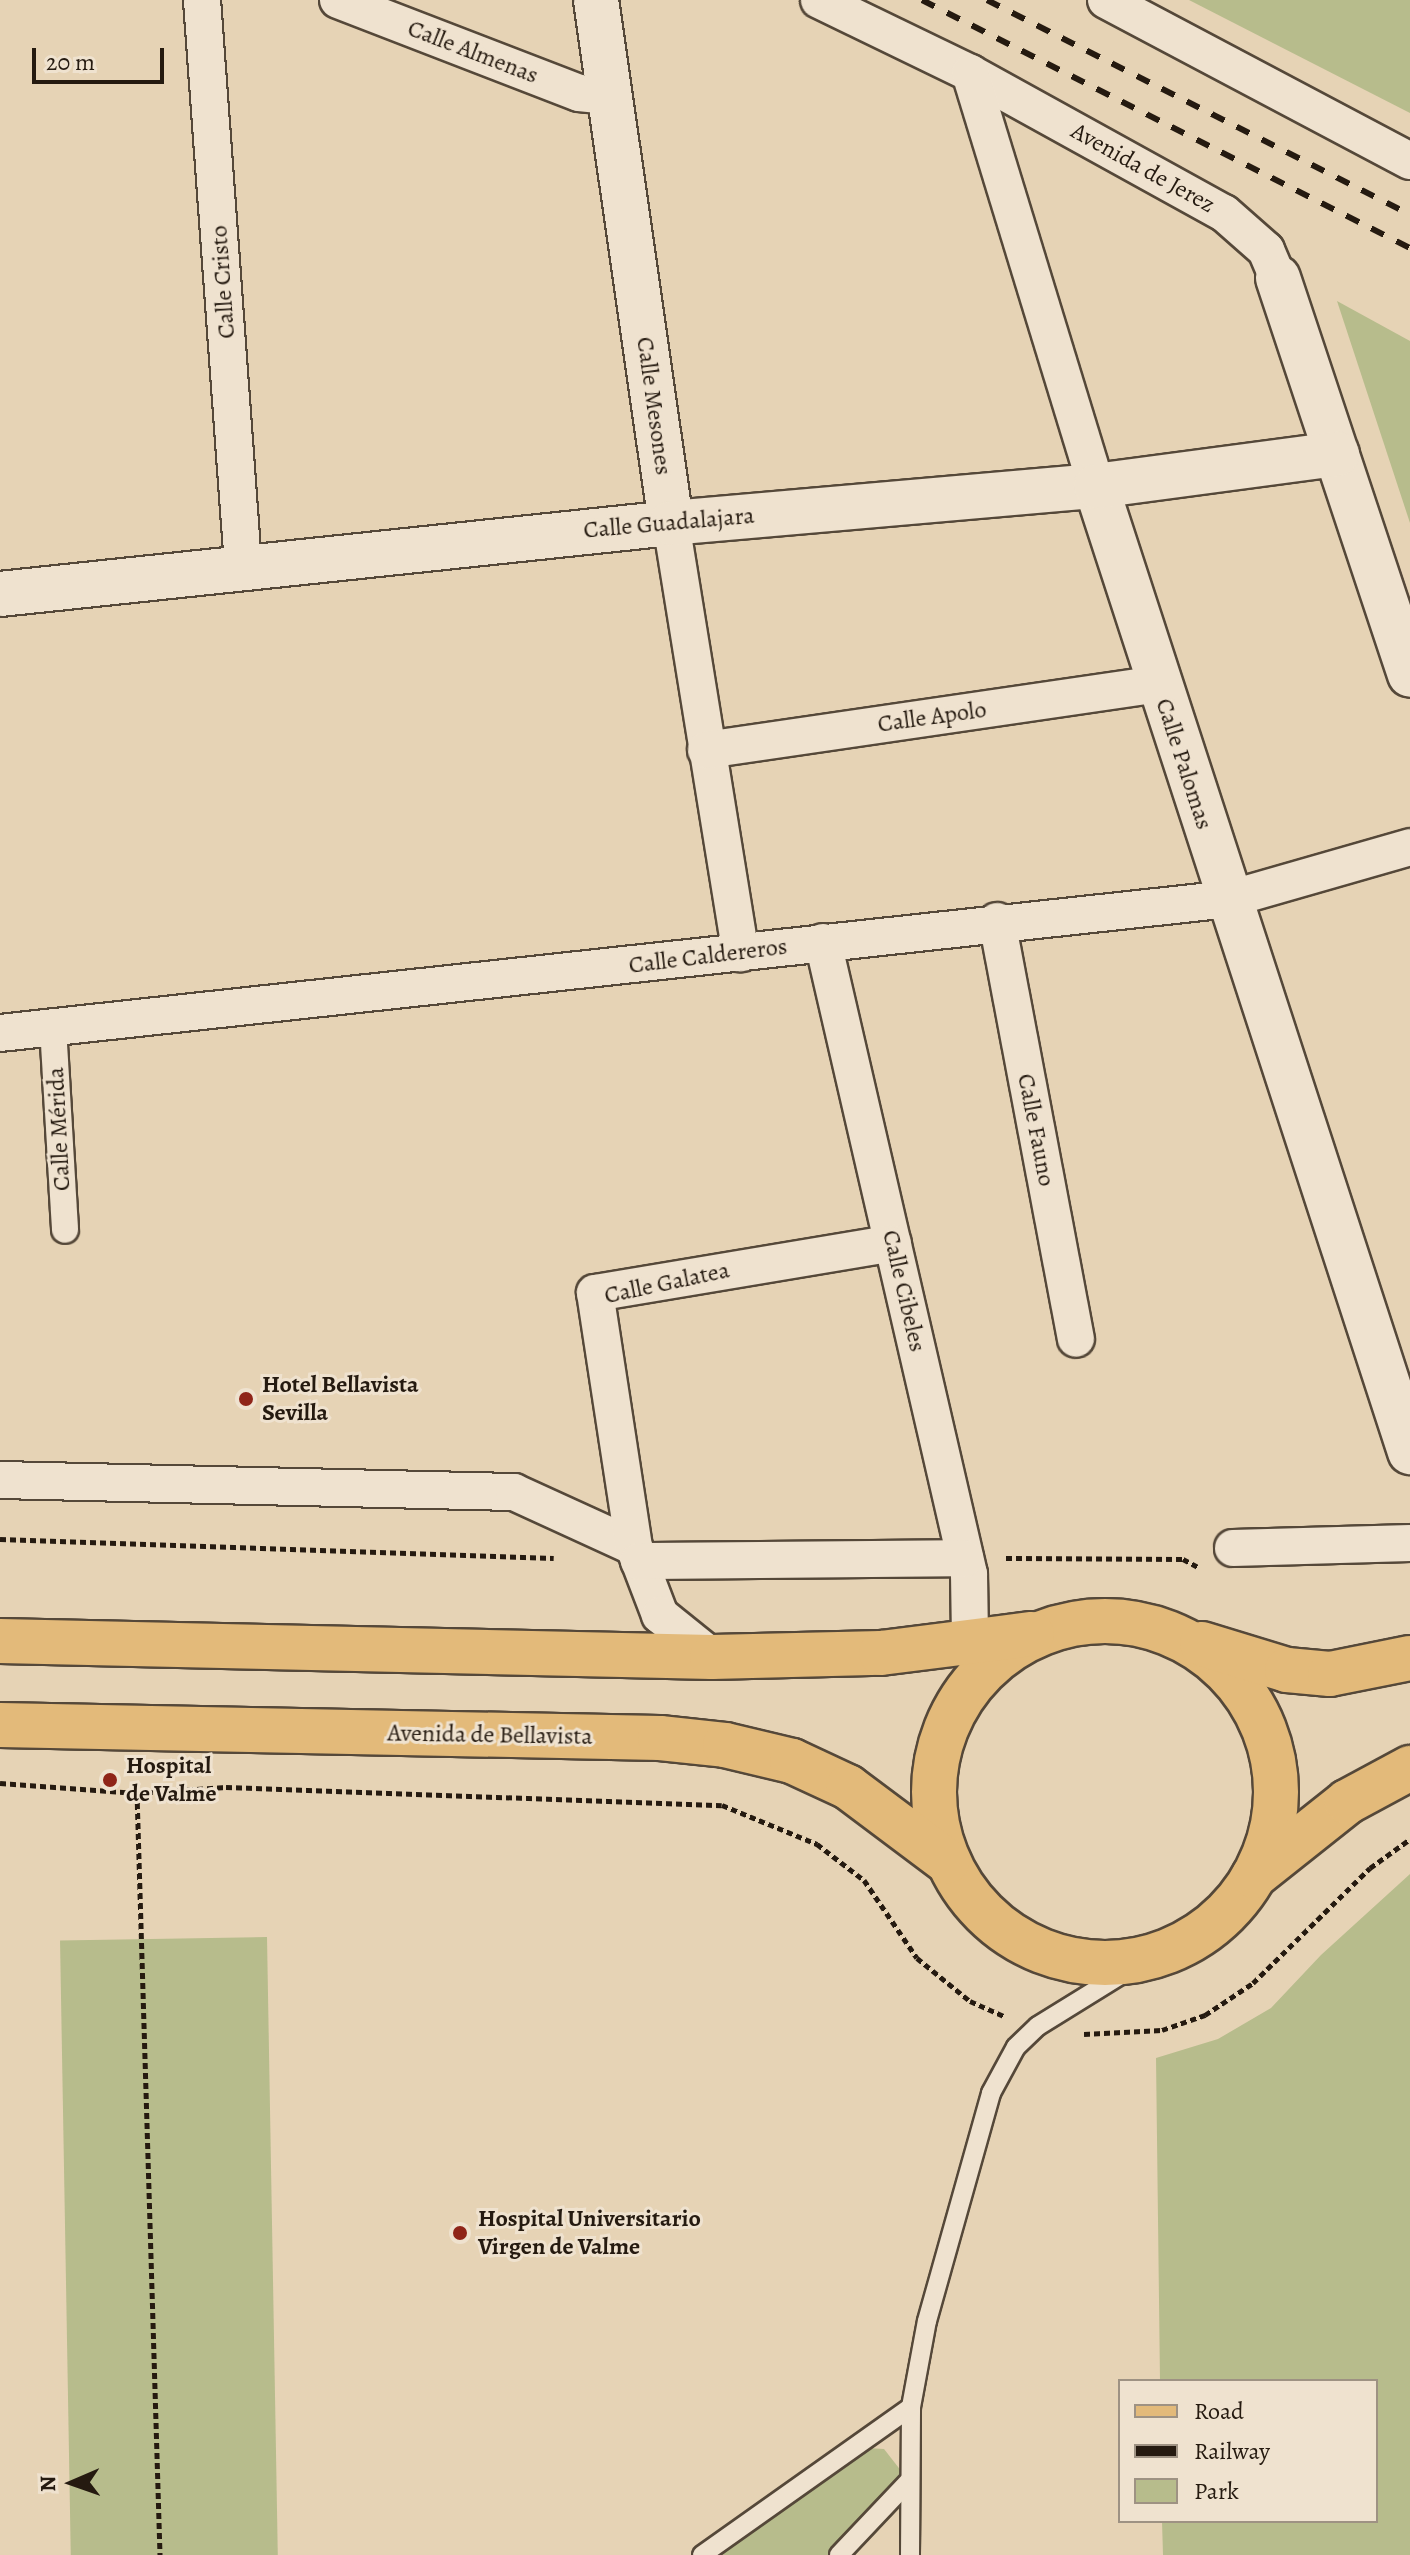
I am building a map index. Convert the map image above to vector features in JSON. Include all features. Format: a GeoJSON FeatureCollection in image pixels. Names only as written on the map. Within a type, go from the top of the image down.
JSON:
{"type":"FeatureCollection","features":[{"type":"Feature","properties":{"kind":"main road"},"geometry":{"type":"LineString","coordinates":[[0,1641],[712,1657],[881,1653],[1039,1634],[1090,1621],[1138,1623],[1287,1670],[1330,1674],[1410,1658]]}},
{"type":"Feature","properties":{"kind":"main road"},"geometry":{"type":"LineString","coordinates":[[1039,1634],[1003,1654],[981,1675],[948,1724],[936,1763],[934,1807],[947,1861],[965,1892],[1002,1930],[1047,1954],[1101,1964],[1148,1958],[1197,1937],[1233,1906],[1254,1876],[1271,1832],[1276,1789],[1267,1736],[1247,1697],[1218,1663],[1173,1635]]}},
{"type":"Feature","properties":{"kind":"main road","name":"Avenida de Bellavista"},"geometry":{"type":"LineString","coordinates":[[0,1725],[660,1738],[725,1745],[792,1761],[848,1787],[947,1861]]}},
{"type":"Feature","properties":{"kind":"main road"},"geometry":{"type":"LineString","coordinates":[[1254,1876],[1347,1802],[1410,1768]]}},
{"type":"Feature","properties":{"kind":"street","name":"Calle Cristo"},"geometry":{"type":"LineString","coordinates":[[202,0],[243,565]]}},
{"type":"Feature","properties":{"kind":"street","name":"Calle Almenas"},"geometry":{"type":"LineString","coordinates":[[338,0],[579,93],[609,96]]}},
{"type":"Feature","properties":{"kind":"street","name":"Calle Mesones"},"geometry":{"type":"LineString","coordinates":[[596,0],[671,523],[741,953]]}},
{"type":"Feature","properties":{"kind":"street","name":"Avenida de Jerez"},"geometry":{"type":"LineString","coordinates":[[819,0],[970,73],[1236,220],[1266,250],[1410,675]]}},
{"type":"Feature","properties":{"kind":"street"},"geometry":{"type":"LineString","coordinates":[[1106,0],[1410,161]]}},
{"type":"Feature","properties":{"kind":"street","name":"Calle Palomas"},"geometry":{"type":"LineString","coordinates":[[970,73],[1157,684],[1410,1452]]}},
{"type":"Feature","properties":{"kind":"street","name":"Calle Guadalajara"},"geometry":{"type":"LineString","coordinates":[[0,594],[243,565],[1096,486],[1337,454]]}},
{"type":"Feature","properties":{"kind":"street","name":"Calle Apolo"},"geometry":{"type":"LineString","coordinates":[[706,750],[1157,684]]}},
{"type":"Feature","properties":{"kind":"street","name":"Calle Caldereros"},"geometry":{"type":"LineString","coordinates":[[0,1033],[741,953],[997,921],[1229,899],[1410,847]]}},
{"type":"Feature","properties":{"kind":"street","name":"Calle Fauno"},"geometry":{"type":"LineString","coordinates":[[997,921],[1076,1339]]}},
{"type":"Feature","properties":{"kind":"street","name":"Calle Cibeles"},"geometry":{"type":"LineString","coordinates":[[823,942],[965,1558],[970,1641]]}},
{"type":"Feature","properties":{"kind":"street","name":"Calle Mérida"},"geometry":{"type":"LineString","coordinates":[[53,1027],[65,1230]]}},
{"type":"Feature","properties":{"kind":"street","name":"Calle Galatea"},"geometry":{"type":"LineString","coordinates":[[637,1554],[595,1293],[893,1243]]}},
{"type":"Feature","properties":{"kind":"street"},"geometry":{"type":"LineString","coordinates":[[0,1480],[514,1492],[637,1554],[965,1558]]}},
{"type":"Feature","properties":{"kind":"street"},"geometry":{"type":"LineString","coordinates":[[1220,1560],[1410,1543]]}},
{"type":"Feature","properties":{"kind":"street"},"geometry":{"type":"LineString","coordinates":[[637,1554],[660,1615],[712,1657]]}},
{"type":"Feature","properties":{"kind":"lane"},"geometry":{"type":"LineString","coordinates":[[910,2555],[911,2407],[927,2321],[991,2093],[1016,2047],[1038,2026],[1148,1958]]}},
{"type":"Feature","properties":{"kind":"lane"},"geometry":{"type":"LineString","coordinates":[[702,2555],[911,2407]]}},
{"type":"Feature","properties":{"kind":"lane"},"geometry":{"type":"LineString","coordinates":[[839,2555],[909,2481]]}},
{"type":"Feature","properties":{"kind":"path"},"geometry":{"type":"LineString","coordinates":[[0,1539],[559,1558]]}},
{"type":"Feature","properties":{"kind":"path"},"geometry":{"type":"LineString","coordinates":[[965,1558],[1220,1560]]}},
{"type":"Feature","properties":{"kind":"path"},"geometry":{"type":"LineString","coordinates":[[0,1783],[137,1793],[226,1787],[722,1805],[817,1844],[864,1880],[917,1958],[970,2001],[1014,2020]]}},
{"type":"Feature","properties":{"kind":"path"},"geometry":{"type":"LineString","coordinates":[[137,1793],[160,2555]]}},
{"type":"Feature","properties":{"kind":"path"},"geometry":{"type":"LineString","coordinates":[[1079,2034],[1162,2030],[1205,2015],[1253,1983],[1370,1868],[1410,1839]]}},
{"type":"Feature","properties":{"kind":"green space"},"geometry":{"type":"Polygon","coordinates":[[[1189,0],[1410,0],[1410,113],[1189,0]]]}},
{"type":"Feature","properties":{"kind":"green space"},"geometry":{"type":"Polygon","coordinates":[[[1337,301],[1410,341],[1410,523],[1337,301]]]}},
{"type":"Feature","properties":{"kind":"green space"},"geometry":{"type":"Polygon","coordinates":[[[1410,1874],[1410,2555],[1163,2555],[1162,2523],[1378,2523],[1378,2379],[1160,2379],[1156,2058],[1218,2039],[1271,2008],[1321,1955],[1410,1874]]]}},
{"type":"Feature","properties":{"kind":"green space"},"geometry":{"type":"Polygon","coordinates":[[[267,1937],[278,2555],[71,2555],[60,1941],[267,1937]]]}},
{"type":"Feature","properties":{"kind":"green space"},"geometry":{"type":"Polygon","coordinates":[[[850,2447],[884,2449],[909,2481],[839,2555],[701,2555],[850,2447]]]}},
{"type":"Feature","properties":{"kind":"railway"},"geometry":{"type":"LineString","coordinates":[[922,0],[1410,248]]}},
{"type":"Feature","properties":{"kind":"railway"},"geometry":{"type":"LineString","coordinates":[[987,0],[1410,215]]}},
{"type":"Feature","properties":{"kind":"place","name":"Hotel Bellavista Sevilla"},"geometry":{"type":"Point","coordinates":[246,1399]}},
{"type":"Feature","properties":{"kind":"place","name":"Hospital de Valme"},"geometry":{"type":"Point","coordinates":[110,1780]}},
{"type":"Feature","properties":{"kind":"place","name":"Hospital Universitario Virgen de Valme"},"geometry":{"type":"Point","coordinates":[460,2233]}}]}
